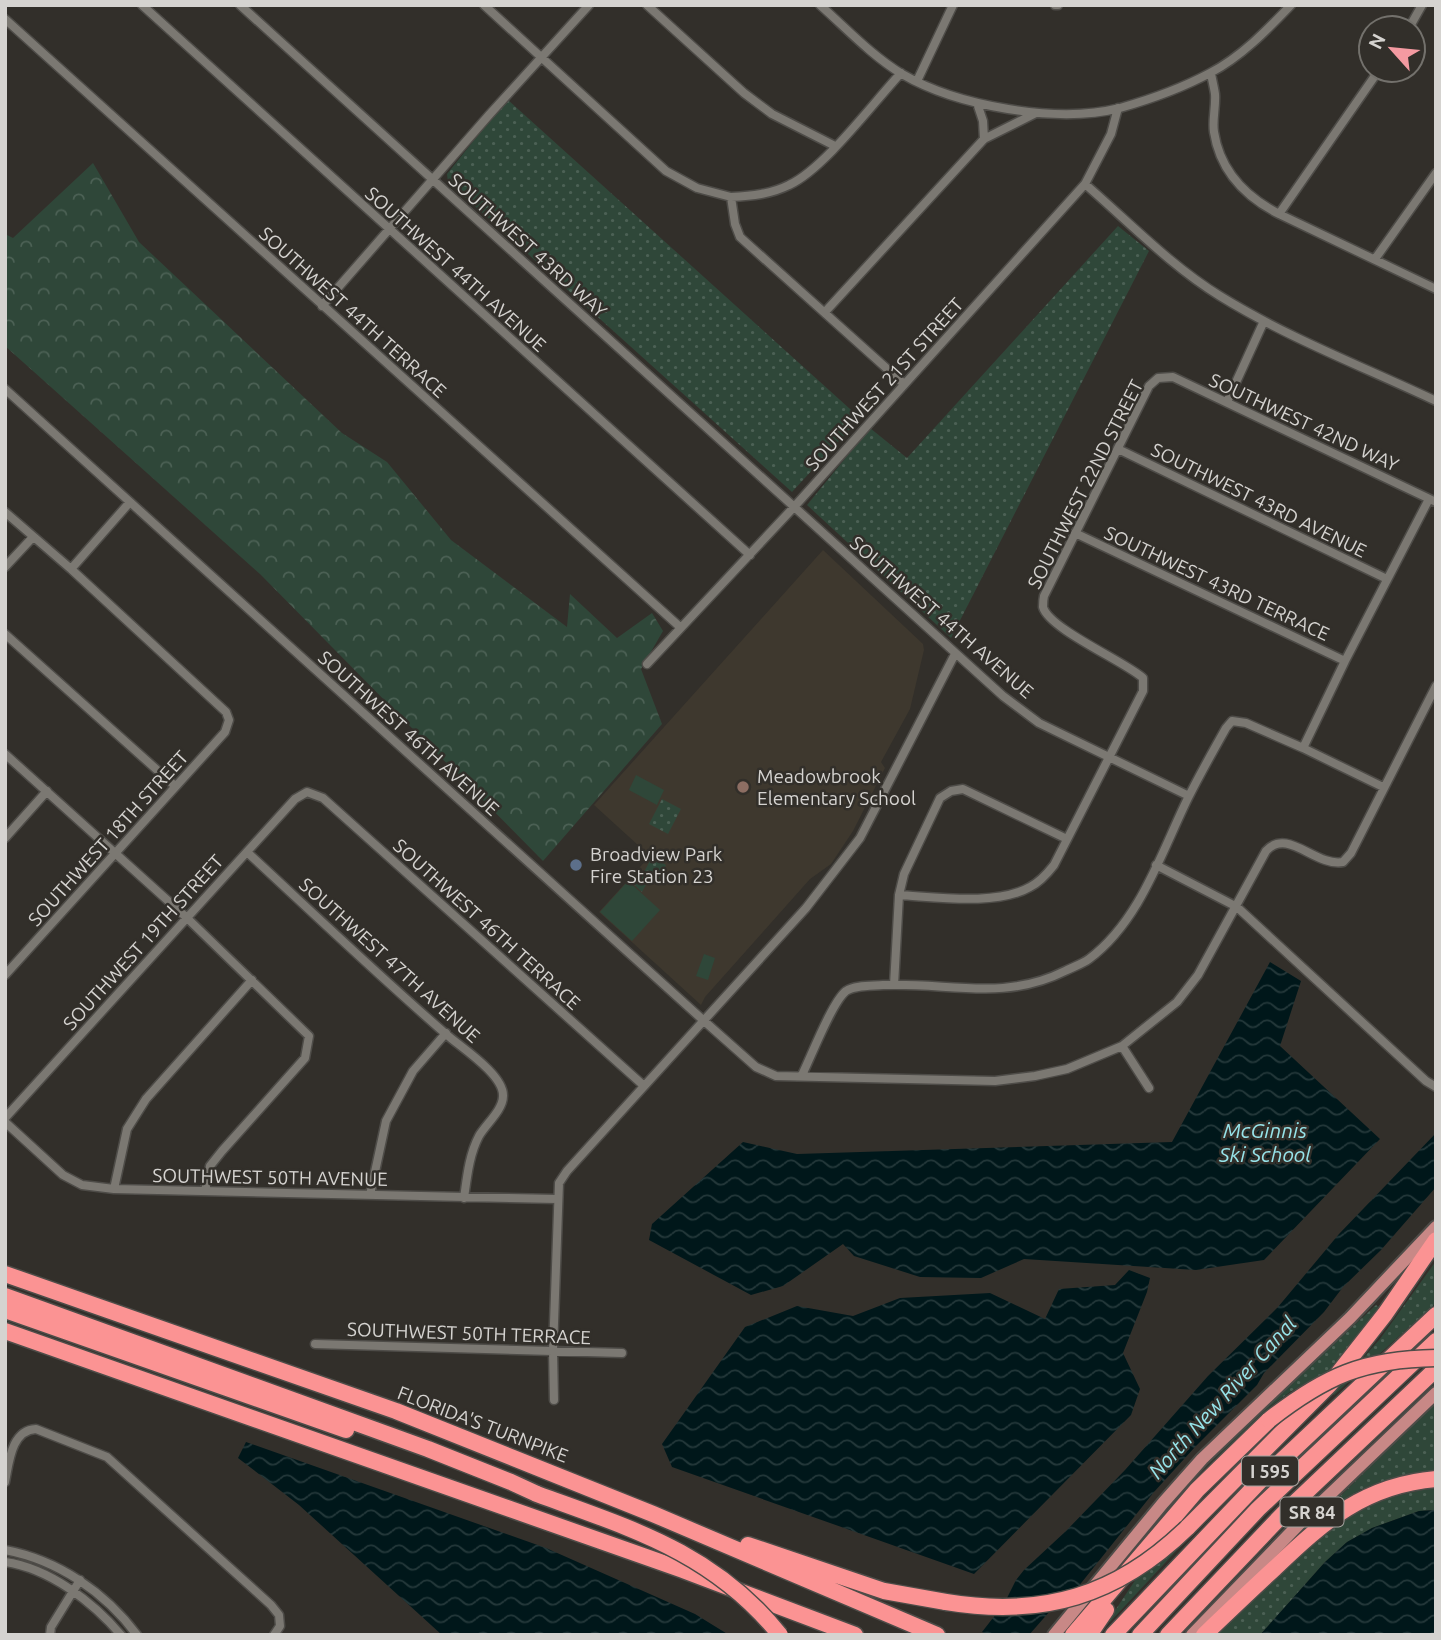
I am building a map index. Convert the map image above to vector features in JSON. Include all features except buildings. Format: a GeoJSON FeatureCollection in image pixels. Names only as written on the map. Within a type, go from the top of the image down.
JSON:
{"type":"FeatureCollection","features":[{"type":"Feature","properties":{"kind":"highway"},"geometry":{"type":"LineString","coordinates":[[653,1514],[820,1567],[884,1591],[986,1606],[1016,1606],[1074,1598],[1129,1575],[1167,1547],[1187,1528],[1329,1384],[1385,1314],[1436,1240]]}},
{"type":"Feature","properties":{"kind":"highway","name":"FLORIDA'S TURNPIKE"},"geometry":{"type":"LineString","coordinates":[[5,1274],[396,1411],[653,1514],[937,1635]]}},
{"type":"Feature","properties":{"kind":"highway"},"geometry":{"type":"LineString","coordinates":[[5,1296],[415,1444],[537,1494]]}},
{"type":"Feature","properties":{"kind":"highway"},"geometry":{"type":"LineString","coordinates":[[5,1310],[645,1534],[676,1548],[715,1572],[737,1589],[780,1635]]}},
{"type":"Feature","properties":{"kind":"highway","name":"I 595"},"geometry":{"type":"LineString","coordinates":[[1113,1635],[1259,1481],[1436,1315]]}},
{"type":"Feature","properties":{"kind":"highway"},"geometry":{"type":"LineString","coordinates":[[5,1331],[683,1570],[855,1635]]}},
{"type":"Feature","properties":{"kind":"highway"},"geometry":{"type":"LineString","coordinates":[[1140,1635],[1258,1509],[1436,1341]]}},
{"type":"Feature","properties":{"kind":"highway"},"geometry":{"type":"LineString","coordinates":[[1073,1635],[1197,1490],[1269,1420],[1305,1392],[1342,1374],[1390,1361],[1436,1359]]}},
{"type":"Feature","properties":{"kind":"highway","name":"I 595"},"geometry":{"type":"LineString","coordinates":[[1168,1635],[1284,1513],[1436,1369]]}},
{"type":"Feature","properties":{"kind":"highway"},"geometry":{"type":"LineString","coordinates":[[1204,1635],[1333,1515],[1358,1500],[1385,1489],[1436,1479]]}},
{"type":"Feature","properties":{"kind":"highway"},"geometry":{"type":"LineString","coordinates":[[1089,1635],[1126,1575]]}},
{"type":"Feature","properties":{"kind":"main road"},"geometry":{"type":"LineString","coordinates":[[1054,1635],[1202,1459],[1343,1325],[1436,1227]]}},
{"type":"Feature","properties":{"kind":"main road","name":"SR 84"},"geometry":{"type":"LineString","coordinates":[[1192,1635],[1308,1516],[1436,1393]]}},
{"type":"Feature","properties":{"kind":"street","name":"SOUTHWEST 44TH AVENUE"},"geometry":{"type":"LineString","coordinates":[[142,5],[750,555]]}},
{"type":"Feature","properties":{"kind":"street","name":"SOUTHWEST 43RD WAY"},"geometry":{"type":"LineString","coordinates":[[240,5],[794,507]]}},
{"type":"Feature","properties":{"kind":"street"},"geometry":{"type":"LineString","coordinates":[[484,5],[666,170],[697,188],[731,197],[751,196],[792,184],[812,170],[901,73]]}},
{"type":"Feature","properties":{"kind":"street"},"geometry":{"type":"LineString","coordinates":[[323,306],[589,5]]}},
{"type":"Feature","properties":{"kind":"street"},"geometry":{"type":"LineString","coordinates":[[647,5],[762,107],[835,146]]}},
{"type":"Feature","properties":{"kind":"street"},"geometry":{"type":"LineString","coordinates":[[820,5],[870,50],[901,73],[917,81],[977,103],[1037,113],[1118,108],[1211,73],[1255,42],[1291,5]]}},
{"type":"Feature","properties":{"kind":"street"},"geometry":{"type":"LineString","coordinates":[[917,81],[953,5]]}},
{"type":"Feature","properties":{"kind":"street","name":"SOUTHWEST 44TH TERRACE"},"geometry":{"type":"LineString","coordinates":[[5,19],[681,627]]}},
{"type":"Feature","properties":{"kind":"street"},"geometry":{"type":"LineString","coordinates":[[1211,73],[1215,94],[1214,132],[1222,159],[1233,181],[1261,205],[1436,289]]}},
{"type":"Feature","properties":{"kind":"street"},"geometry":{"type":"LineString","coordinates":[[1279,214],[1369,84]]}},
{"type":"Feature","properties":{"kind":"street"},"geometry":{"type":"LineString","coordinates":[[977,103],[983,121],[984,139]]}},
{"type":"Feature","properties":{"kind":"street","name":"SOUTHWEST 21ST STREET"},"geometry":{"type":"LineString","coordinates":[[647,664],[794,507],[1085,184],[1111,134],[1118,108]]}},
{"type":"Feature","properties":{"kind":"street"},"geometry":{"type":"LineString","coordinates":[[825,312],[984,139],[1037,113]]}},
{"type":"Feature","properties":{"kind":"street"},"geometry":{"type":"LineString","coordinates":[[1376,259],[1436,173]]}},
{"type":"Feature","properties":{"kind":"street"},"geometry":{"type":"LineString","coordinates":[[1085,184],[1194,279],[1264,321],[1436,401]]}},
{"type":"Feature","properties":{"kind":"street"},"geometry":{"type":"LineString","coordinates":[[731,197],[740,237],[904,384]]}},
{"type":"Feature","properties":{"kind":"street"},"geometry":{"type":"LineString","coordinates":[[1227,402],[1264,321]]}},
{"type":"Feature","properties":{"kind":"street","name":"SOUTHWEST 42ND WAY"},"geometry":{"type":"LineString","coordinates":[[1158,378],[1172,377],[1432,501]]}},
{"type":"Feature","properties":{"kind":"street","name":"SOUTHWEST 22ND STREET"},"geometry":{"type":"LineString","coordinates":[[1107,758],[1143,691],[1143,678],[1133,669],[1088,645],[1048,615],[1043,606],[1044,597],[1149,386],[1158,378]]}},
{"type":"Feature","properties":{"kind":"street","name":"SOUTHWEST 46TH AVENUE"},"geometry":{"type":"LineString","coordinates":[[5,388],[703,1020],[762,1071],[776,1076],[995,1081],[1067,1069],[1122,1046],[1177,1002],[1198,975],[1272,844],[1285,842],[1332,864],[1343,862],[1351,853],[1383,786]]}},
{"type":"Feature","properties":{"kind":"street","name":"SOUTHWEST 43RD AVENUE"},"geometry":{"type":"LineString","coordinates":[[1118,450],[1387,579]]}},
{"type":"Feature","properties":{"kind":"street"},"geometry":{"type":"LineString","coordinates":[[1303,748],[1387,579],[1432,501]]}},
{"type":"Feature","properties":{"kind":"street"},"geometry":{"type":"LineString","coordinates":[[5,512],[71,569],[130,502]]}},
{"type":"Feature","properties":{"kind":"street","name":"SOUTHWEST 44TH AVENUE"},"geometry":{"type":"LineString","coordinates":[[794,507],[954,654],[1039,723],[1189,796]]}},
{"type":"Feature","properties":{"kind":"street","name":"SOUTHWEST 43RD TERRACE"},"geometry":{"type":"LineString","coordinates":[[1075,533],[1345,661]]}},
{"type":"Feature","properties":{"kind":"street"},"geometry":{"type":"LineString","coordinates":[[5,567],[33,537]]}},
{"type":"Feature","properties":{"kind":"street","name":"SOUTHWEST 18TH STREET"},"geometry":{"type":"LineString","coordinates":[[5,975],[225,732],[229,720],[226,712],[71,569]]}},
{"type":"Feature","properties":{"kind":"street"},"geometry":{"type":"LineString","coordinates":[[5,634],[175,786]]}},
{"type":"Feature","properties":{"kind":"street"},"geometry":{"type":"LineString","coordinates":[[554,1400],[553,1352],[559,1183],[643,1085],[806,908],[860,838],[954,654]]}},
{"type":"Feature","properties":{"kind":"street"},"geometry":{"type":"LineString","coordinates":[[802,1075],[835,1006],[847,990],[864,986],[894,985],[1004,990],[1034,984],[1088,960],[1131,914],[1189,796],[1232,721],[1246,723],[1383,786],[1436,686]]}},
{"type":"Feature","properties":{"kind":"street"},"geometry":{"type":"LineString","coordinates":[[5,754],[186,917],[309,1036],[305,1058],[210,1166],[205,1191]]}},
{"type":"Feature","properties":{"kind":"street"},"geometry":{"type":"LineString","coordinates":[[898,895],[1002,897],[1028,889],[1042,880],[1054,865],[1107,758]]}},
{"type":"Feature","properties":{"kind":"street"},"geometry":{"type":"LineString","coordinates":[[894,985],[898,895],[904,874],[940,798],[951,790],[963,789],[1067,839]]}},
{"type":"Feature","properties":{"kind":"street"},"geometry":{"type":"LineString","coordinates":[[5,838],[47,791]]}},
{"type":"Feature","properties":{"kind":"street","name":"SOUTHWEST 19TH STREET"},"geometry":{"type":"LineString","coordinates":[[5,1120],[186,917],[295,799],[307,792]]}},
{"type":"Feature","properties":{"kind":"street","name":"SOUTHWEST 46TH TERRACE"},"geometry":{"type":"LineString","coordinates":[[307,792],[323,798],[643,1085]]}},
{"type":"Feature","properties":{"kind":"street","name":"SOUTHWEST 47TH AVENUE"},"geometry":{"type":"LineString","coordinates":[[247,852],[494,1075],[502,1086],[500,1106],[479,1137],[469,1163],[464,1198]]}},
{"type":"Feature","properties":{"kind":"street"},"geometry":{"type":"LineString","coordinates":[[1156,865],[1237,906],[1426,1082],[1436,1087]]}},
{"type":"Feature","properties":{"kind":"street"},"geometry":{"type":"LineString","coordinates":[[114,1189],[127,1129],[146,1099],[253,980]]}},
{"type":"Feature","properties":{"kind":"street"},"geometry":{"type":"LineString","coordinates":[[370,1195],[386,1121],[413,1071],[446,1033]]}},
{"type":"Feature","properties":{"kind":"street"},"geometry":{"type":"LineString","coordinates":[[1122,1046],[1149,1088]]}},
{"type":"Feature","properties":{"kind":"street","name":"SOUTHWEST 50TH AVENUE"},"geometry":{"type":"LineString","coordinates":[[5,1120],[63,1175],[82,1185],[114,1189],[557,1199]]}},
{"type":"Feature","properties":{"kind":"street","name":"SOUTHWEST 50TH TERRACE"},"geometry":{"type":"LineString","coordinates":[[315,1344],[622,1353]]}},
{"type":"Feature","properties":{"kind":"street"},"geometry":{"type":"LineString","coordinates":[[5,1482],[10,1456],[19,1436],[27,1429],[36,1429],[107,1457],[271,1605],[279,1615],[280,1626],[274,1635]]}},
{"type":"Feature","properties":{"kind":"street"},"geometry":{"type":"LineString","coordinates":[[5,1550],[49,1563],[80,1580],[117,1611],[137,1635]]}},
{"type":"Feature","properties":{"kind":"street"},"geometry":{"type":"LineString","coordinates":[[5,1562],[23,1566],[73,1591],[93,1606],[121,1635]]}},
{"type":"Feature","properties":{"kind":"street"},"geometry":{"type":"LineString","coordinates":[[50,1635],[51,1627],[80,1580]]}},
{"type":"Feature","properties":{"kind":"shaded area","name":"Meadowbrook Elementary School"},"geometry":{"type":"Polygon","coordinates":[[[823,550],[923,644],[924,650],[910,709],[881,762],[885,768],[853,831],[831,864],[810,879],[705,997],[701,1005],[599,912],[650,856],[594,805],[823,550]]]}},
{"type":"Feature","properties":{"kind":"green space"},"geometry":{"type":"Polygon","coordinates":[[[507,99],[860,418],[792,492],[448,182],[447,174],[507,99]]]}},
{"type":"Feature","properties":{"kind":"green space"},"geometry":{"type":"Polygon","coordinates":[[[93,163],[139,242],[342,433],[387,462],[451,540],[567,627],[570,594],[617,638],[652,613],[663,631],[641,669],[662,724],[543,861],[260,574],[5,346],[5,234],[13,238],[93,163]]]}},
{"type":"Feature","properties":{"kind":"green space"},"geometry":{"type":"Polygon","coordinates":[[[1118,226],[1149,251],[951,638],[807,505],[870,428],[907,458],[1118,226]]]}},
{"type":"Feature","properties":{"kind":"green space"},"geometry":{"type":"Polygon","coordinates":[[[636,775],[664,790],[657,805],[629,790],[636,775]]]}},
{"type":"Feature","properties":{"kind":"green space"},"geometry":{"type":"Polygon","coordinates":[[[662,799],[681,809],[668,834],[649,824],[662,799]]]}},
{"type":"Feature","properties":{"kind":"green space"},"geometry":{"type":"Polygon","coordinates":[[[652,857],[666,865],[658,881],[643,874],[652,857]]]}},
{"type":"Feature","properties":{"kind":"green space"},"geometry":{"type":"Polygon","coordinates":[[[636,872],[649,879],[642,892],[629,880],[636,872]]]}},
{"type":"Feature","properties":{"kind":"green space"},"geometry":{"type":"Polygon","coordinates":[[[628,881],[660,910],[632,941],[600,912],[628,881]]]}},
{"type":"Feature","properties":{"kind":"green space"},"geometry":{"type":"Polygon","coordinates":[[[704,954],[715,958],[708,980],[696,976],[704,954]]]}},
{"type":"Feature","properties":{"kind":"green space"},"geometry":{"type":"Polygon","coordinates":[[[1436,1261],[1436,1303],[1334,1395],[1332,1393],[1380,1339],[1436,1261]]]}},
{"type":"Feature","properties":{"kind":"green space"},"geometry":{"type":"Polygon","coordinates":[[[1376,1305],[1379,1307],[1330,1370],[1272,1405],[1195,1478],[1274,1399],[1376,1305]]]}},
{"type":"Feature","properties":{"kind":"green space"},"geometry":{"type":"Polygon","coordinates":[[[1436,1402],[1436,1471],[1378,1483],[1327,1509],[1436,1402]]]}},
{"type":"Feature","properties":{"kind":"green space"},"geometry":{"type":"Polygon","coordinates":[[[1436,1488],[1436,1510],[1419,1511],[1372,1528],[1347,1542],[1325,1562],[1260,1635],[1216,1635],[1289,1563],[1340,1522],[1368,1507],[1400,1495],[1436,1488]]]}},
{"type":"Feature","properties":{"kind":"green space"},"geometry":{"type":"Polygon","coordinates":[[[1191,1535],[1110,1622],[1108,1621],[1136,1579],[1164,1560],[1191,1535]]]}},
{"type":"Feature","properties":{"kind":"water","name":"McGinnis Ski School"},"geometry":{"type":"Polygon","coordinates":[[[1270,962],[1301,981],[1280,1046],[1380,1139],[1264,1260],[1196,1270],[1024,1259],[981,1278],[920,1277],[854,1256],[843,1244],[783,1286],[751,1295],[649,1240],[652,1224],[743,1142],[797,1154],[1172,1142],[1270,962]]]}},
{"type":"Feature","properties":{"kind":"water","name":"North New River Canal"},"geometry":{"type":"Polygon","coordinates":[[[1436,1133],[1436,1187],[1381,1250],[1343,1287],[1324,1312],[1264,1373],[1257,1385],[1154,1492],[1078,1587],[1039,1596],[1007,1598],[1024,1570],[1125,1470],[1208,1376],[1278,1307],[1339,1234],[1436,1133]]]}},
{"type":"Feature","properties":{"kind":"water"},"geometry":{"type":"Polygon","coordinates":[[[1129,1270],[1150,1278],[1123,1353],[1140,1389],[1131,1415],[974,1574],[672,1467],[662,1444],[745,1327],[797,1306],[853,1316],[900,1298],[990,1293],[1045,1319],[1059,1289],[1115,1285],[1129,1270]]]}},
{"type":"Feature","properties":{"kind":"water"},"geometry":{"type":"Polygon","coordinates":[[[246,1442],[546,1548],[695,1614],[729,1635],[442,1635],[299,1505],[238,1458],[246,1442]]]}},
{"type":"Feature","properties":{"kind":"water"},"geometry":{"type":"Polygon","coordinates":[[[1436,1510],[1436,1635],[1260,1635],[1325,1562],[1347,1542],[1372,1528],[1419,1511],[1436,1510]]]}},
{"type":"Feature","properties":{"kind":"water"},"geometry":{"type":"Polygon","coordinates":[[[1050,1611],[1029,1635],[989,1635],[982,1632],[996,1614],[1050,1611]]]}},
{"type":"Feature","properties":{"kind":"place","name":"Meadowbrook Elementary School"},"geometry":{"type":"Point","coordinates":[743,787]}},
{"type":"Feature","properties":{"kind":"place","name":"Broadview Park Fire Station 23"},"geometry":{"type":"Point","coordinates":[576,865]}}]}
